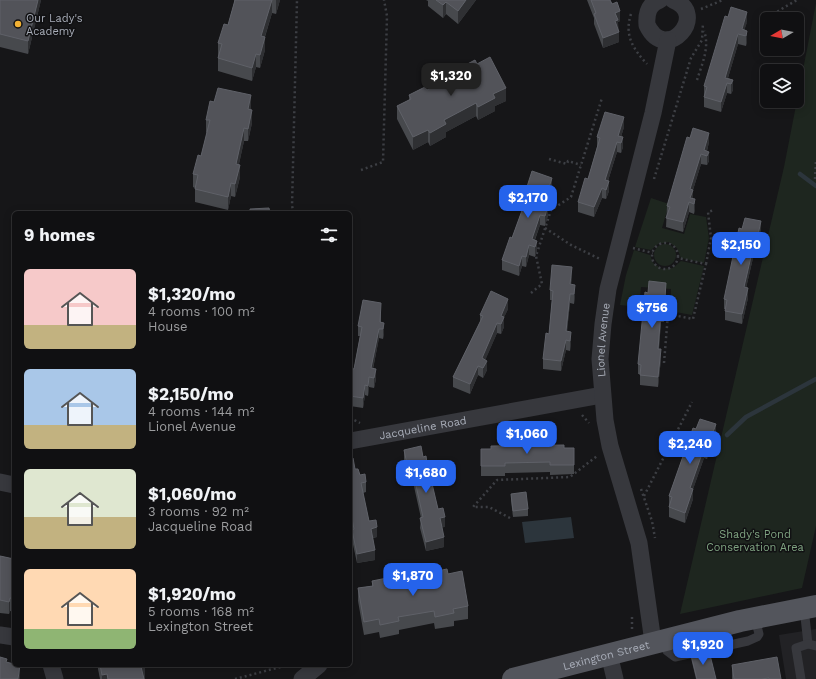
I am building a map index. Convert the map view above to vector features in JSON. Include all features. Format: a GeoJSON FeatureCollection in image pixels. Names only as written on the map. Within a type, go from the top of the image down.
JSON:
{"type":"FeatureCollection","features":[{"type":"Feature","properties":{"kind":"main road","name":"Lexington Street"},"geometry":{"type":"LineString","coordinates":[[513,679],[658,641],[755,618],[810,607]]}},
{"type":"Feature","properties":{"kind":"street"},"geometry":{"type":"LineString","coordinates":[[660,0],[652,5],[648,11],[647,25],[655,36],[668,40],[680,35],[687,24],[685,11],[682,5],[673,0]]}},
{"type":"Feature","properties":{"kind":"street","name":"Lionel Avenue"},"geometry":{"type":"LineString","coordinates":[[658,641],[639,543],[610,446],[602,395],[600,358],[608,289],[653,113],[668,40]]}},
{"type":"Feature","properties":{"kind":"street","name":"Jacqueline Road"},"geometry":{"type":"LineString","coordinates":[[356,435],[602,395]]}},
{"type":"Feature","properties":{"kind":"street"},"geometry":{"type":"LineString","coordinates":[[0,482],[12,485]]}},
{"type":"Feature","properties":{"kind":"street"},"geometry":{"type":"LineString","coordinates":[[0,635],[12,637]]}},
{"type":"Feature","properties":{"kind":"street"},"geometry":{"type":"LineString","coordinates":[[610,654],[615,679]]}},
{"type":"Feature","properties":{"kind":"street"},"geometry":{"type":"LineString","coordinates":[[52,667],[55,679]]}},
{"type":"Feature","properties":{"kind":"street"},"geometry":{"type":"LineString","coordinates":[[302,679],[317,667]]}},
{"type":"Feature","properties":{"kind":"lane"},"geometry":{"type":"LineString","coordinates":[[801,679],[796,648],[812,645],[810,607]]}},
{"type":"Feature","properties":{"kind":"path"},"geometry":{"type":"LineString","coordinates":[[294,211],[292,198],[297,0]]}},
{"type":"Feature","properties":{"kind":"path"},"geometry":{"type":"LineString","coordinates":[[361,170],[383,162],[386,16],[384,0]]}},
{"type":"Feature","properties":{"kind":"path"},"geometry":{"type":"LineString","coordinates":[[700,10],[723,0]]}},
{"type":"Feature","properties":{"kind":"path"},"geometry":{"type":"LineString","coordinates":[[776,12],[797,0]]}},
{"type":"Feature","properties":{"kind":"path"},"geometry":{"type":"LineString","coordinates":[[696,5],[700,10],[701,15]]}},
{"type":"Feature","properties":{"kind":"path"},"geometry":{"type":"LineString","coordinates":[[654,180],[691,58],[702,40],[704,31],[703,20]]}},
{"type":"Feature","properties":{"kind":"path"},"geometry":{"type":"LineString","coordinates":[[697,80],[707,47],[707,38],[704,31]]}},
{"type":"Feature","properties":{"kind":"path"},"geometry":{"type":"LineString","coordinates":[[531,293],[542,284],[536,256],[551,210],[571,197],[602,98]]}},
{"type":"Feature","properties":{"kind":"path"},"geometry":{"type":"LineString","coordinates":[[549,159],[567,164],[568,161],[581,165]]}},
{"type":"Feature","properties":{"kind":"path"},"geometry":{"type":"LineString","coordinates":[[814,179],[816,159]]}},
{"type":"Feature","properties":{"kind":"path"},"geometry":{"type":"LineString","coordinates":[[664,363],[668,314],[693,319],[711,238],[708,212],[714,210]]}},
{"type":"Feature","properties":{"kind":"path"},"geometry":{"type":"LineString","coordinates":[[545,228],[571,245],[600,259]]}},
{"type":"Feature","properties":{"kind":"path"},"geometry":{"type":"LineString","coordinates":[[631,255],[635,241]]}},
{"type":"Feature","properties":{"kind":"path"},"geometry":{"type":"LineString","coordinates":[[668,243],[676,249],[678,258],[672,266],[662,268],[654,262],[653,253],[658,245],[668,243]]}},
{"type":"Feature","properties":{"kind":"path"},"geometry":{"type":"LineString","coordinates":[[633,248],[653,253]]}},
{"type":"Feature","properties":{"kind":"path"},"geometry":{"type":"LineString","coordinates":[[598,266],[602,252]]}},
{"type":"Feature","properties":{"kind":"path"},"geometry":{"type":"LineString","coordinates":[[678,258],[706,264]]}},
{"type":"Feature","properties":{"kind":"path"},"geometry":{"type":"LineString","coordinates":[[644,496],[692,402]]}},
{"type":"Feature","properties":{"kind":"path"},"geometry":{"type":"LineString","coordinates":[[577,413],[583,416],[590,427]]}},
{"type":"Feature","properties":{"kind":"path"},"geometry":{"type":"LineString","coordinates":[[352,424],[356,435]]}},
{"type":"Feature","properties":{"kind":"path"},"geometry":{"type":"LineString","coordinates":[[510,518],[488,507],[473,507],[497,480],[563,478],[575,475],[599,454],[601,462]]}},
{"type":"Feature","properties":{"kind":"path"},"geometry":{"type":"LineString","coordinates":[[639,485],[652,521],[655,540]]}},
{"type":"Feature","properties":{"kind":"path"},"geometry":{"type":"LineString","coordinates":[[632,612],[632,629]]}},
{"type":"Feature","properties":{"kind":"path"},"geometry":{"type":"LineString","coordinates":[[236,679],[281,667]]}},
{"type":"Feature","properties":{"kind":"shaded area"},"geometry":{"type":"Polygon","coordinates":[[[571,517],[574,538],[525,543],[522,522],[571,517]]]}},
{"type":"Feature","properties":{"kind":"shaded area"},"geometry":{"type":"Polygon","coordinates":[[[816,629],[816,679],[786,679],[779,635],[816,629]]]}},
{"type":"Feature","properties":{"kind":"green space","name":"Shady's Pond Conservation Area"},"geometry":{"type":"Polygon","coordinates":[[[816,3],[816,526],[802,588],[680,614],[784,167],[796,108],[804,108],[804,64],[816,3]]]}},
{"type":"Feature","properties":{"kind":"green space"},"geometry":{"type":"Polygon","coordinates":[[[651,198],[669,204],[662,228],[684,234],[690,214],[706,217],[709,238],[704,263],[681,258],[677,248],[669,242],[658,244],[651,250],[635,247],[651,198]]]}},
{"type":"Feature","properties":{"kind":"green space"},"geometry":{"type":"Polygon","coordinates":[[[665,244],[673,247],[676,255],[673,263],[665,266],[657,263],[654,255],[657,247],[665,244]]]}},
{"type":"Feature","properties":{"kind":"green space"},"geometry":{"type":"Polygon","coordinates":[[[634,250],[650,255],[653,263],[662,269],[673,268],[681,261],[704,266],[692,315],[670,311],[671,289],[641,287],[639,307],[620,305],[626,275],[634,250]]]}},
{"type":"Feature","properties":{"kind":"building","name":"Our Lady's Academy"},"geometry":{"type":"Polygon","coordinates":[[[0,0],[38,0],[28,41],[0,34],[0,0]]]}},
{"type":"Feature","properties":{"kind":"building"},"geometry":{"type":"Polygon","coordinates":[[[235,0],[272,0],[261,36],[265,37],[260,55],[256,54],[252,68],[218,58],[222,44],[218,43],[224,24],[228,25],[235,0]]]}},
{"type":"Feature","properties":{"kind":"building"},"geometry":{"type":"Polygon","coordinates":[[[436,0],[466,0],[458,11],[446,2],[443,5],[436,0]]]}},
{"type":"Feature","properties":{"kind":"building"},"geometry":{"type":"Polygon","coordinates":[[[591,0],[610,0],[612,4],[617,2],[620,11],[615,13],[618,20],[615,21],[619,32],[603,38],[594,14],[596,13],[591,0]]]}},
{"type":"Feature","properties":{"kind":"building"},"geometry":{"type":"Polygon","coordinates":[[[731,7],[747,12],[742,29],[747,31],[746,36],[738,34],[725,78],[733,80],[731,84],[727,83],[721,102],[704,97],[707,87],[704,86],[725,16],[728,17],[731,7]]]}},
{"type":"Feature","properties":{"kind":"building"},"geometry":{"type":"Polygon","coordinates":[[[490,57],[506,88],[493,94],[495,98],[478,107],[476,103],[444,120],[446,124],[430,133],[428,130],[413,137],[397,106],[411,99],[409,95],[425,87],[427,90],[460,73],[458,69],[475,60],[477,64],[490,57]]]}},
{"type":"Feature","properties":{"kind":"building"},"geometry":{"type":"Polygon","coordinates":[[[218,88],[251,95],[248,109],[252,110],[248,129],[244,128],[236,164],[240,165],[235,184],[231,183],[228,197],[195,189],[198,175],[193,174],[198,155],[201,156],[210,120],[206,120],[210,101],[214,102],[218,88]]]}},
{"type":"Feature","properties":{"kind":"building"},"geometry":{"type":"Polygon","coordinates":[[[605,112],[624,117],[618,136],[623,137],[621,143],[617,142],[605,180],[609,181],[606,190],[602,188],[594,207],[578,202],[585,178],[588,179],[600,138],[597,137],[605,112]]]}},
{"type":"Feature","properties":{"kind":"building"},"geometry":{"type":"Polygon","coordinates":[[[693,128],[709,133],[704,150],[709,152],[707,156],[701,154],[690,189],[693,190],[690,198],[695,199],[694,204],[689,202],[683,222],[666,218],[670,207],[667,206],[687,137],[690,138],[693,128]]]}},
{"type":"Feature","properties":{"kind":"building"},"geometry":{"type":"Polygon","coordinates":[[[532,171],[552,178],[544,204],[548,206],[545,216],[540,215],[532,239],[537,241],[535,247],[529,245],[526,257],[522,256],[519,266],[502,260],[510,237],[512,238],[528,194],[525,193],[532,171]]]}},
{"type":"Feature","properties":{"kind":"building"},"geometry":{"type":"Polygon","coordinates":[[[269,208],[270,211],[250,211],[250,209],[269,208]]]}},
{"type":"Feature","properties":{"kind":"building"},"geometry":{"type":"Polygon","coordinates":[[[745,218],[761,221],[744,287],[748,288],[742,314],[725,311],[727,300],[724,299],[739,228],[742,229],[745,218]]]}},
{"type":"Feature","properties":{"kind":"building"},"geometry":{"type":"Polygon","coordinates":[[[552,265],[572,267],[570,284],[575,285],[574,294],[570,294],[566,331],[571,332],[570,341],[566,340],[561,361],[543,359],[546,333],[549,334],[553,291],[550,290],[552,265]]]}},
{"type":"Feature","properties":{"kind":"building"},"geometry":{"type":"Polygon","coordinates":[[[649,281],[666,283],[664,312],[661,312],[658,349],[661,349],[658,377],[640,375],[641,365],[638,364],[645,292],[648,293],[649,281]]]}},
{"type":"Feature","properties":{"kind":"building"},"geometry":{"type":"Polygon","coordinates":[[[491,291],[508,299],[501,316],[504,317],[501,324],[497,323],[482,358],[487,361],[483,368],[478,366],[470,384],[453,377],[483,316],[480,315],[491,291]]]}},
{"type":"Feature","properties":{"kind":"building"},"geometry":{"type":"Polygon","coordinates":[[[363,300],[381,303],[380,322],[384,323],[383,329],[379,329],[371,368],[376,369],[374,378],[369,377],[368,386],[365,385],[363,398],[352,396],[352,368],[354,369],[362,327],[358,326],[363,300]]]}},
{"type":"Feature","properties":{"kind":"building"},"geometry":{"type":"Polygon","coordinates":[[[700,419],[716,424],[707,449],[704,448],[690,488],[693,489],[685,513],[669,507],[672,497],[669,496],[693,428],[696,429],[700,419]]]}},
{"type":"Feature","properties":{"kind":"building"},"geometry":{"type":"Polygon","coordinates":[[[564,445],[564,448],[574,448],[574,465],[550,465],[550,462],[505,463],[505,466],[481,466],[481,449],[491,449],[491,446],[564,445]]]}},
{"type":"Feature","properties":{"kind":"building"},"geometry":{"type":"Polygon","coordinates":[[[421,446],[423,457],[426,456],[427,463],[432,462],[434,470],[429,471],[438,509],[443,508],[445,517],[440,518],[444,537],[426,542],[420,518],[423,517],[413,472],[409,473],[404,450],[421,446]]]}},
{"type":"Feature","properties":{"kind":"building"},"geometry":{"type":"Polygon","coordinates":[[[352,458],[355,469],[358,469],[360,475],[365,474],[366,482],[361,483],[369,521],[376,520],[377,527],[371,529],[375,550],[357,554],[352,530],[354,529],[352,518],[352,458]]]}},
{"type":"Feature","properties":{"kind":"building"},"geometry":{"type":"Polygon","coordinates":[[[526,492],[528,509],[513,511],[511,494],[526,492]]]}},
{"type":"Feature","properties":{"kind":"building"},"geometry":{"type":"Polygon","coordinates":[[[0,556],[12,559],[12,598],[10,598],[9,602],[0,600],[0,556]]]}},
{"type":"Feature","properties":{"kind":"building"},"geometry":{"type":"Polygon","coordinates":[[[447,569],[448,574],[462,571],[468,606],[453,609],[454,613],[435,617],[434,611],[398,617],[399,621],[380,625],[379,619],[364,622],[358,588],[373,586],[372,581],[392,577],[393,582],[428,576],[427,573],[447,569]]]}},
{"type":"Feature","properties":{"kind":"building"},"geometry":{"type":"Polygon","coordinates":[[[709,651],[716,679],[697,679],[691,655],[709,651]]]}},
{"type":"Feature","properties":{"kind":"building"},"geometry":{"type":"Polygon","coordinates":[[[0,657],[7,659],[6,662],[12,664],[12,667],[20,667],[18,679],[0,679],[0,657]]]}},
{"type":"Feature","properties":{"kind":"building"},"geometry":{"type":"Polygon","coordinates":[[[777,657],[781,679],[734,679],[732,665],[777,657]]]}},
{"type":"Feature","properties":{"kind":"building"},"geometry":{"type":"Polygon","coordinates":[[[100,667],[141,667],[144,679],[108,679],[107,674],[102,675],[100,667]]]}},
{"type":"Feature","properties":{"kind":"waterway"},"geometry":{"type":"LineString","coordinates":[[800,174],[816,186]]}},
{"type":"Feature","properties":{"kind":"waterway"},"geometry":{"type":"LineString","coordinates":[[727,435],[746,417],[816,379]]}},
{"type":"Feature","properties":{"kind":"place","name":"Our Lady's Academy"},"geometry":{"type":"Point","coordinates":[18,24]}}]}
